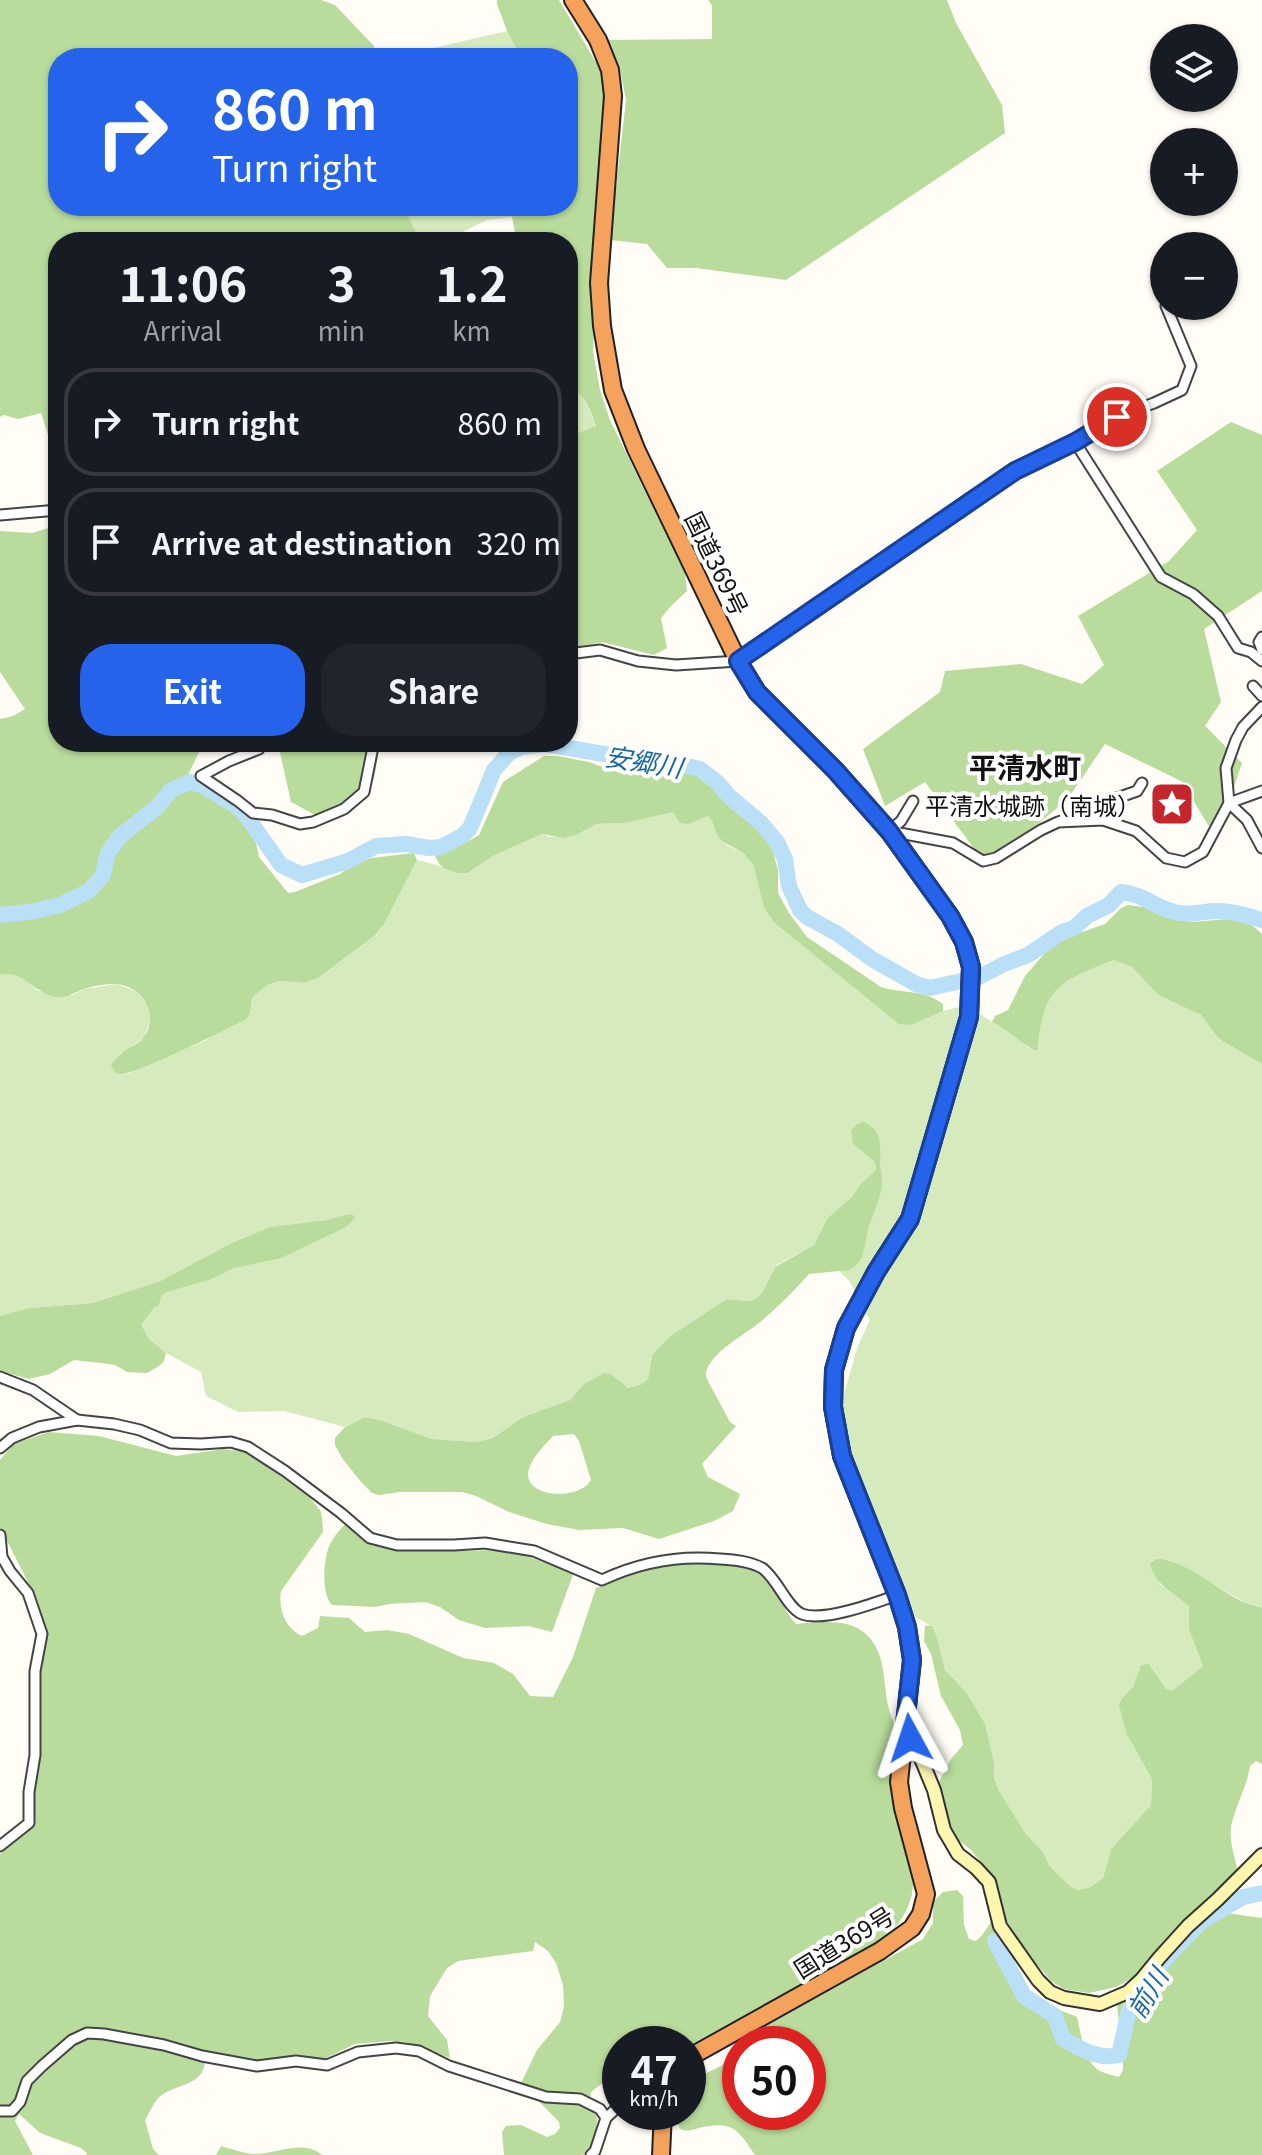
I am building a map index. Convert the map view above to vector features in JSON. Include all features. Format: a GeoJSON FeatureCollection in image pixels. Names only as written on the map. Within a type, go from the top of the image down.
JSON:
{"type":"FeatureCollection","features":[{"type":"Feature","properties":{"kind":"highway","name":"国道369号"},"geometry":{"type":"LineString","coordinates":[[573,0],[598,40],[610,70],[613,96],[599,283],[602,326],[613,390],[636,449],[738,661],[757,692],[835,770],[889,831],[950,916],[964,942],[971,967],[969,1015],[910,1219],[876,1272],[846,1328],[834,1370],[833,1407],[842,1456],[907,1627],[912,1660],[899,1782],[926,1894],[921,1914],[912,1928],[880,1951],[706,2048]]}},
{"type":"Feature","properties":{"kind":"highway"},"geometry":{"type":"LineString","coordinates":[[663,2130],[663,2152]]}},
{"type":"Feature","properties":{"kind":"main road"},"geometry":{"type":"LineString","coordinates":[[904,1733],[915,1744],[934,1790],[944,1830],[958,1854],[989,1882],[1000,1926],[1038,1980],[1050,1992],[1064,1998],[1100,2004],[1128,1992],[1188,1926],[1262,1855]]}},
{"type":"Feature","properties":{"kind":"street"},"geometry":{"type":"LineString","coordinates":[[578,653],[600,650],[638,661],[676,665],[738,661],[1015,471],[1075,442],[1117,417],[1182,390],[1191,366],[1172,320]]}},
{"type":"Feature","properties":{"kind":"street"},"geometry":{"type":"LineString","coordinates":[[1075,442],[1161,577],[1202,601],[1224,623],[1238,648],[1251,652],[1262,661]]}},
{"type":"Feature","properties":{"kind":"street"},"geometry":{"type":"LineString","coordinates":[[0,515],[48,511]]}},
{"type":"Feature","properties":{"kind":"street"},"geometry":{"type":"LineString","coordinates":[[1262,637],[1259,642],[1262,650]]}},
{"type":"Feature","properties":{"kind":"street"},"geometry":{"type":"LineString","coordinates":[[1253,686],[1262,696]]}},
{"type":"Feature","properties":{"kind":"street"},"geometry":{"type":"LineString","coordinates":[[1058,822],[1103,820],[1136,831],[1166,858],[1185,862],[1203,852],[1229,803],[1226,768],[1236,740],[1243,727],[1262,707]]}},
{"type":"Feature","properties":{"kind":"street"},"geometry":{"type":"LineString","coordinates":[[252,752],[201,776],[253,813],[300,824],[344,809],[364,792],[372,752]]}},
{"type":"Feature","properties":{"kind":"street"},"geometry":{"type":"LineString","coordinates":[[889,831],[953,843],[983,861],[996,858],[1041,830],[1083,810],[1137,791],[1142,783]]}},
{"type":"Feature","properties":{"kind":"street"},"geometry":{"type":"LineString","coordinates":[[1229,803],[1262,791]]}},
{"type":"Feature","properties":{"kind":"street"},"geometry":{"type":"LineString","coordinates":[[889,831],[901,821],[913,801]]}},
{"type":"Feature","properties":{"kind":"street"},"geometry":{"type":"LineString","coordinates":[[1229,803],[1247,820],[1262,848]]}},
{"type":"Feature","properties":{"kind":"street"},"geometry":{"type":"LineString","coordinates":[[0,1377],[33,1390],[77,1420]]}},
{"type":"Feature","properties":{"kind":"street"},"geometry":{"type":"LineString","coordinates":[[0,1448],[12,1438],[39,1427],[77,1420],[140,1430],[171,1443],[231,1442],[248,1447],[324,1500],[370,1538],[397,1545],[485,1543],[534,1551],[602,1580],[625,1569],[659,1560],[693,1556],[746,1562],[763,1569],[802,1614],[821,1615],[853,1610],[897,1595]]}},
{"type":"Feature","properties":{"kind":"street"},"geometry":{"type":"LineString","coordinates":[[0,1535],[2,1557],[28,1593],[42,1634],[35,1671],[35,1755],[29,1792],[29,1823],[0,1846]]}},
{"type":"Feature","properties":{"kind":"street"},"geometry":{"type":"LineString","coordinates":[[0,2111],[12,2111],[20,2102],[27,2081],[72,2040],[87,2033],[164,2045],[257,2066],[296,2061],[327,2065],[358,2052],[396,2048],[419,2051],[449,2066],[546,2097],[580,2099],[602,2112]]}},
{"type":"Feature","properties":{"kind":"street"},"geometry":{"type":"LineString","coordinates":[[591,2155],[602,2130]]}},
{"type":"Feature","properties":{"kind":"green space"},"geometry":{"type":"Polygon","coordinates":[[[0,0],[321,0],[335,5],[374,48],[48,48],[48,216],[408,216],[415,232],[48,232],[48,435],[41,413],[18,419],[4,415],[0,417],[0,0]]]}},
{"type":"Feature","properties":{"kind":"green space"},"geometry":{"type":"Polygon","coordinates":[[[497,0],[559,0],[600,69],[607,92],[593,351],[600,390],[610,420],[685,573],[687,591],[661,618],[667,648],[654,655],[602,642],[578,647],[578,433],[596,426],[588,406],[578,393],[578,232],[515,232],[512,217],[578,216],[578,48],[516,48],[497,0]]]}},
{"type":"Feature","properties":{"kind":"green space"},"geometry":{"type":"Polygon","coordinates":[[[708,0],[947,0],[956,23],[1002,105],[1005,133],[786,280],[696,268],[667,268],[647,244],[610,240],[626,100],[620,69],[607,40],[712,39],[712,5],[708,0]]]}},
{"type":"Feature","properties":{"kind":"green space"},"geometry":{"type":"Polygon","coordinates":[[[507,31],[516,48],[433,48],[507,31]]]}},
{"type":"Feature","properties":{"kind":"green space"},"geometry":{"type":"Polygon","coordinates":[[[408,216],[512,216],[487,220],[462,232],[415,230],[408,216]]]}},
{"type":"Feature","properties":{"kind":"green space"},"geometry":{"type":"Polygon","coordinates":[[[578,392],[586,401],[596,427],[578,433],[578,392]]]}},
{"type":"Feature","properties":{"kind":"green space"},"geometry":{"type":"Polygon","coordinates":[[[1231,422],[1262,435],[1262,591],[1204,629],[1221,702],[1205,726],[1242,763],[1217,839],[1181,781],[1105,744],[1067,800],[996,858],[983,861],[925,782],[885,806],[863,749],[940,692],[945,671],[1021,664],[1082,684],[1104,665],[1078,616],[1169,561],[1197,530],[1157,471],[1231,422]]]}},
{"type":"Feature","properties":{"kind":"green space"},"geometry":{"type":"Polygon","coordinates":[[[48,528],[48,752],[199,752],[189,773],[209,798],[229,807],[247,827],[256,843],[259,857],[288,893],[340,874],[358,862],[372,858],[414,853],[417,860],[384,924],[374,936],[318,978],[304,983],[280,981],[267,985],[252,998],[246,1019],[127,1073],[115,1072],[111,1065],[142,1039],[150,1019],[146,1002],[133,989],[115,984],[103,985],[55,997],[15,975],[0,975],[0,719],[25,709],[0,672],[0,531],[32,533],[48,528]]]}},
{"type":"Feature","properties":{"kind":"green space"},"geometry":{"type":"Polygon","coordinates":[[[280,752],[378,752],[374,779],[348,802],[317,816],[291,802],[280,752]]]}},
{"type":"Feature","properties":{"kind":"green space"},"geometry":{"type":"Polygon","coordinates":[[[544,756],[589,762],[623,774],[693,772],[755,826],[772,848],[778,870],[778,893],[807,937],[881,987],[936,999],[943,1004],[943,1011],[912,1025],[899,1024],[775,923],[764,908],[753,864],[742,852],[723,842],[708,816],[688,824],[680,823],[673,812],[625,823],[597,824],[564,838],[542,834],[493,856],[468,873],[457,873],[440,865],[436,851],[479,835],[503,782],[544,756]]]}},
{"type":"Feature","properties":{"kind":"green space"},"geometry":{"type":"Polygon","coordinates":[[[674,811],[708,816],[723,842],[742,852],[753,864],[764,908],[912,1025],[943,1011],[967,1005],[1006,1028],[1029,1048],[1052,993],[1074,975],[1114,960],[1132,967],[1158,995],[1201,1015],[1219,1039],[1262,1064],[1262,1608],[1244,1602],[1185,1568],[1159,1584],[1189,1607],[1189,1630],[1203,1666],[1173,1690],[1166,1689],[1149,1664],[1122,1698],[1127,1735],[1152,1779],[1151,1805],[1111,1849],[1103,1878],[1091,1887],[1077,1890],[1071,1887],[1049,1865],[1043,1852],[1026,1834],[999,1791],[994,1777],[994,1763],[966,1692],[945,1670],[932,1627],[912,1614],[852,1470],[841,1404],[858,1346],[870,1320],[850,1282],[814,1245],[775,1266],[762,1293],[756,1298],[749,1301],[727,1299],[652,1355],[648,1379],[642,1384],[628,1388],[611,1374],[583,1385],[570,1400],[523,1417],[493,1438],[477,1442],[432,1439],[365,1417],[345,1427],[284,1411],[238,1412],[206,1396],[201,1372],[166,1353],[93,1303],[29,1308],[0,1316],[0,975],[9,973],[22,977],[38,991],[72,995],[84,989],[117,984],[137,992],[147,1004],[151,1017],[144,1038],[120,1054],[112,1065],[119,1073],[129,1073],[204,1041],[250,1013],[252,998],[266,985],[280,981],[304,983],[318,978],[374,936],[384,924],[417,860],[468,873],[493,856],[542,834],[549,837],[578,834],[597,824],[625,823],[674,811]]]}},
{"type":"Feature","properties":{"kind":"green space"},"geometry":{"type":"Polygon","coordinates":[[[1128,905],[1192,922],[1239,918],[1262,934],[1262,1064],[1219,1039],[1201,1015],[1158,995],[1132,967],[1114,960],[1078,975],[1056,990],[1044,1013],[1037,1051],[992,1022],[995,1016],[1008,1010],[1025,976],[1050,947],[1062,939],[1105,924],[1128,905]]]}},
{"type":"Feature","properties":{"kind":"green space"},"geometry":{"type":"Polygon","coordinates":[[[864,1122],[878,1135],[882,1178],[880,1196],[859,1262],[849,1270],[809,1274],[766,1317],[716,1355],[706,1371],[708,1381],[730,1422],[736,1426],[702,1464],[708,1477],[740,1494],[733,1511],[714,1521],[659,1539],[623,1528],[579,1530],[509,1512],[462,1492],[372,1493],[342,1458],[335,1438],[345,1427],[365,1417],[432,1439],[477,1442],[493,1438],[523,1417],[570,1400],[583,1385],[604,1373],[611,1374],[628,1388],[642,1384],[648,1379],[652,1355],[672,1335],[727,1299],[749,1301],[756,1298],[762,1293],[775,1267],[814,1245],[828,1218],[876,1170],[875,1162],[853,1144],[851,1130],[864,1122]],[[574,1434],[553,1436],[529,1468],[530,1481],[535,1488],[565,1494],[585,1487],[591,1480],[574,1434]]]}},
{"type":"Feature","properties":{"kind":"green space"},"geometry":{"type":"Polygon","coordinates":[[[350,1214],[356,1217],[346,1227],[281,1258],[234,1268],[209,1280],[166,1292],[141,1325],[149,1339],[166,1353],[164,1361],[147,1373],[127,1372],[115,1365],[74,1360],[50,1374],[29,1379],[0,1371],[0,1316],[29,1308],[93,1303],[161,1281],[232,1243],[271,1227],[350,1214]]]}},
{"type":"Feature","properties":{"kind":"green space"},"geometry":{"type":"Polygon","coordinates":[[[49,1432],[99,1436],[176,1456],[223,1449],[248,1452],[310,1498],[322,1517],[323,1532],[281,1591],[284,1617],[296,1633],[302,1636],[318,1628],[320,1616],[349,1618],[365,1632],[387,1630],[409,1634],[463,1658],[494,1663],[513,1674],[530,1696],[553,1697],[573,1657],[596,1588],[636,1571],[670,1563],[727,1565],[759,1574],[796,1624],[834,1622],[852,1626],[867,1635],[878,1650],[895,1729],[893,1797],[913,1874],[912,1895],[904,1915],[885,1940],[706,2036],[706,2026],[602,2026],[602,2084],[591,2092],[590,2099],[596,2113],[597,2128],[592,2143],[583,2155],[504,2155],[502,2132],[506,2126],[521,2125],[547,2137],[560,2128],[559,2122],[521,2083],[537,2050],[560,2022],[564,2007],[563,1985],[556,1963],[548,1951],[535,1942],[533,1951],[458,1961],[447,1968],[430,1996],[428,2016],[447,2040],[450,2058],[405,2042],[390,2041],[355,2044],[326,2058],[251,2060],[214,2053],[205,2061],[204,2069],[196,2079],[160,2096],[145,2120],[153,2149],[159,2155],[86,2155],[81,2148],[40,2133],[19,2114],[15,2121],[33,2155],[0,2155],[0,1854],[35,1814],[32,1771],[40,1724],[37,1674],[47,1632],[38,1602],[0,1527],[0,1460],[13,1444],[49,1432]]]}},
{"type":"Feature","properties":{"kind":"green space"},"geometry":{"type":"Polygon","coordinates":[[[346,1523],[369,1543],[443,1551],[508,1550],[574,1572],[552,1632],[529,1626],[485,1628],[459,1620],[440,1607],[425,1602],[375,1607],[332,1605],[326,1593],[326,1558],[332,1541],[346,1523]]]}},
{"type":"Feature","properties":{"kind":"green space"},"geometry":{"type":"Polygon","coordinates":[[[1156,1559],[1178,1564],[1243,1602],[1262,1608],[1262,1764],[1256,1761],[1250,1766],[1231,1827],[1238,1872],[1134,1977],[1116,1987],[1089,1993],[1064,1989],[1051,1981],[1021,1946],[1003,1915],[994,1879],[950,1828],[939,1782],[951,1759],[963,1745],[960,1730],[941,1696],[931,1654],[924,1641],[925,1626],[932,1626],[945,1670],[966,1692],[985,1724],[994,1763],[994,1778],[1026,1834],[1043,1852],[1049,1865],[1071,1887],[1078,1890],[1091,1887],[1103,1878],[1111,1849],[1151,1805],[1152,1779],[1127,1735],[1119,1705],[1122,1698],[1133,1687],[1141,1665],[1149,1664],[1166,1689],[1173,1690],[1203,1666],[1189,1630],[1189,1607],[1157,1579],[1150,1564],[1156,1559]]]}},
{"type":"Feature","properties":{"kind":"green space"},"geometry":{"type":"Polygon","coordinates":[[[957,1890],[963,1896],[964,1925],[969,1939],[975,1941],[993,1919],[1016,1958],[1011,1969],[1020,1987],[1043,2002],[1077,2017],[1090,2061],[1100,2071],[1119,2077],[1123,2062],[1117,2004],[1163,1966],[1176,1947],[1211,1916],[1226,1913],[1262,1918],[1262,2155],[755,2155],[734,2130],[826,2130],[826,2026],[765,2026],[923,1939],[933,1923],[933,1902],[943,1892],[957,1890]]]}},
{"type":"Feature","properties":{"kind":"green space"},"geometry":{"type":"Polygon","coordinates":[[[721,2066],[722,2125],[706,2127],[706,2073],[721,2066]]]}},
{"type":"Feature","properties":{"kind":"green space"},"geometry":{"type":"Polygon","coordinates":[[[221,2146],[253,2154],[298,2147],[315,2150],[322,2155],[216,2155],[221,2146]]]}},
{"type":"Feature","properties":{"kind":"waterway","name":"安郷川"},"geometry":{"type":"LineString","coordinates":[[578,750],[700,769],[761,823],[777,842],[785,859],[789,886],[800,910],[807,917],[838,934],[872,959],[916,984],[930,988],[979,977],[1028,955],[1109,905],[1121,892],[1172,912],[1225,911],[1262,920]]}},
{"type":"Feature","properties":{"kind":"waterway","name":"安郷川"},"geometry":{"type":"LineString","coordinates":[[0,915],[60,905],[89,891],[103,875],[107,855],[119,837],[157,807],[171,790],[190,782],[202,785],[236,806],[281,865],[302,875],[348,861],[376,846],[406,844],[441,847],[470,828],[494,770],[511,752]]}},
{"type":"Feature","properties":{"kind":"waterway","name":"前川"},"geometry":{"type":"LineString","coordinates":[[995,1941],[1024,1996],[1055,2016],[1063,2039],[1097,2055],[1119,2055],[1129,2010],[1164,1960],[1202,1921],[1243,1897],[1262,1893]]}},
{"type":"Feature","properties":{"kind":"place","name":"平清水城跡（南城）"},"geometry":{"type":"Point","coordinates":[1172,804]}},
{"type":"Feature","properties":{"kind":"district","name":"平清水町"},"geometry":{"type":"Point","coordinates":[1025,766]}},
{"type":"Feature","properties":{"kind":"route"},"geometry":{"type":"LineString","coordinates":[[910,1738],[904,1733],[912,1660],[907,1627],[842,1456],[833,1407],[834,1370],[846,1328],[876,1272],[910,1219],[969,1017],[971,967],[964,942],[950,916],[889,831],[835,770],[757,692],[738,661],[1015,471],[1075,442],[1117,417]]}}]}
